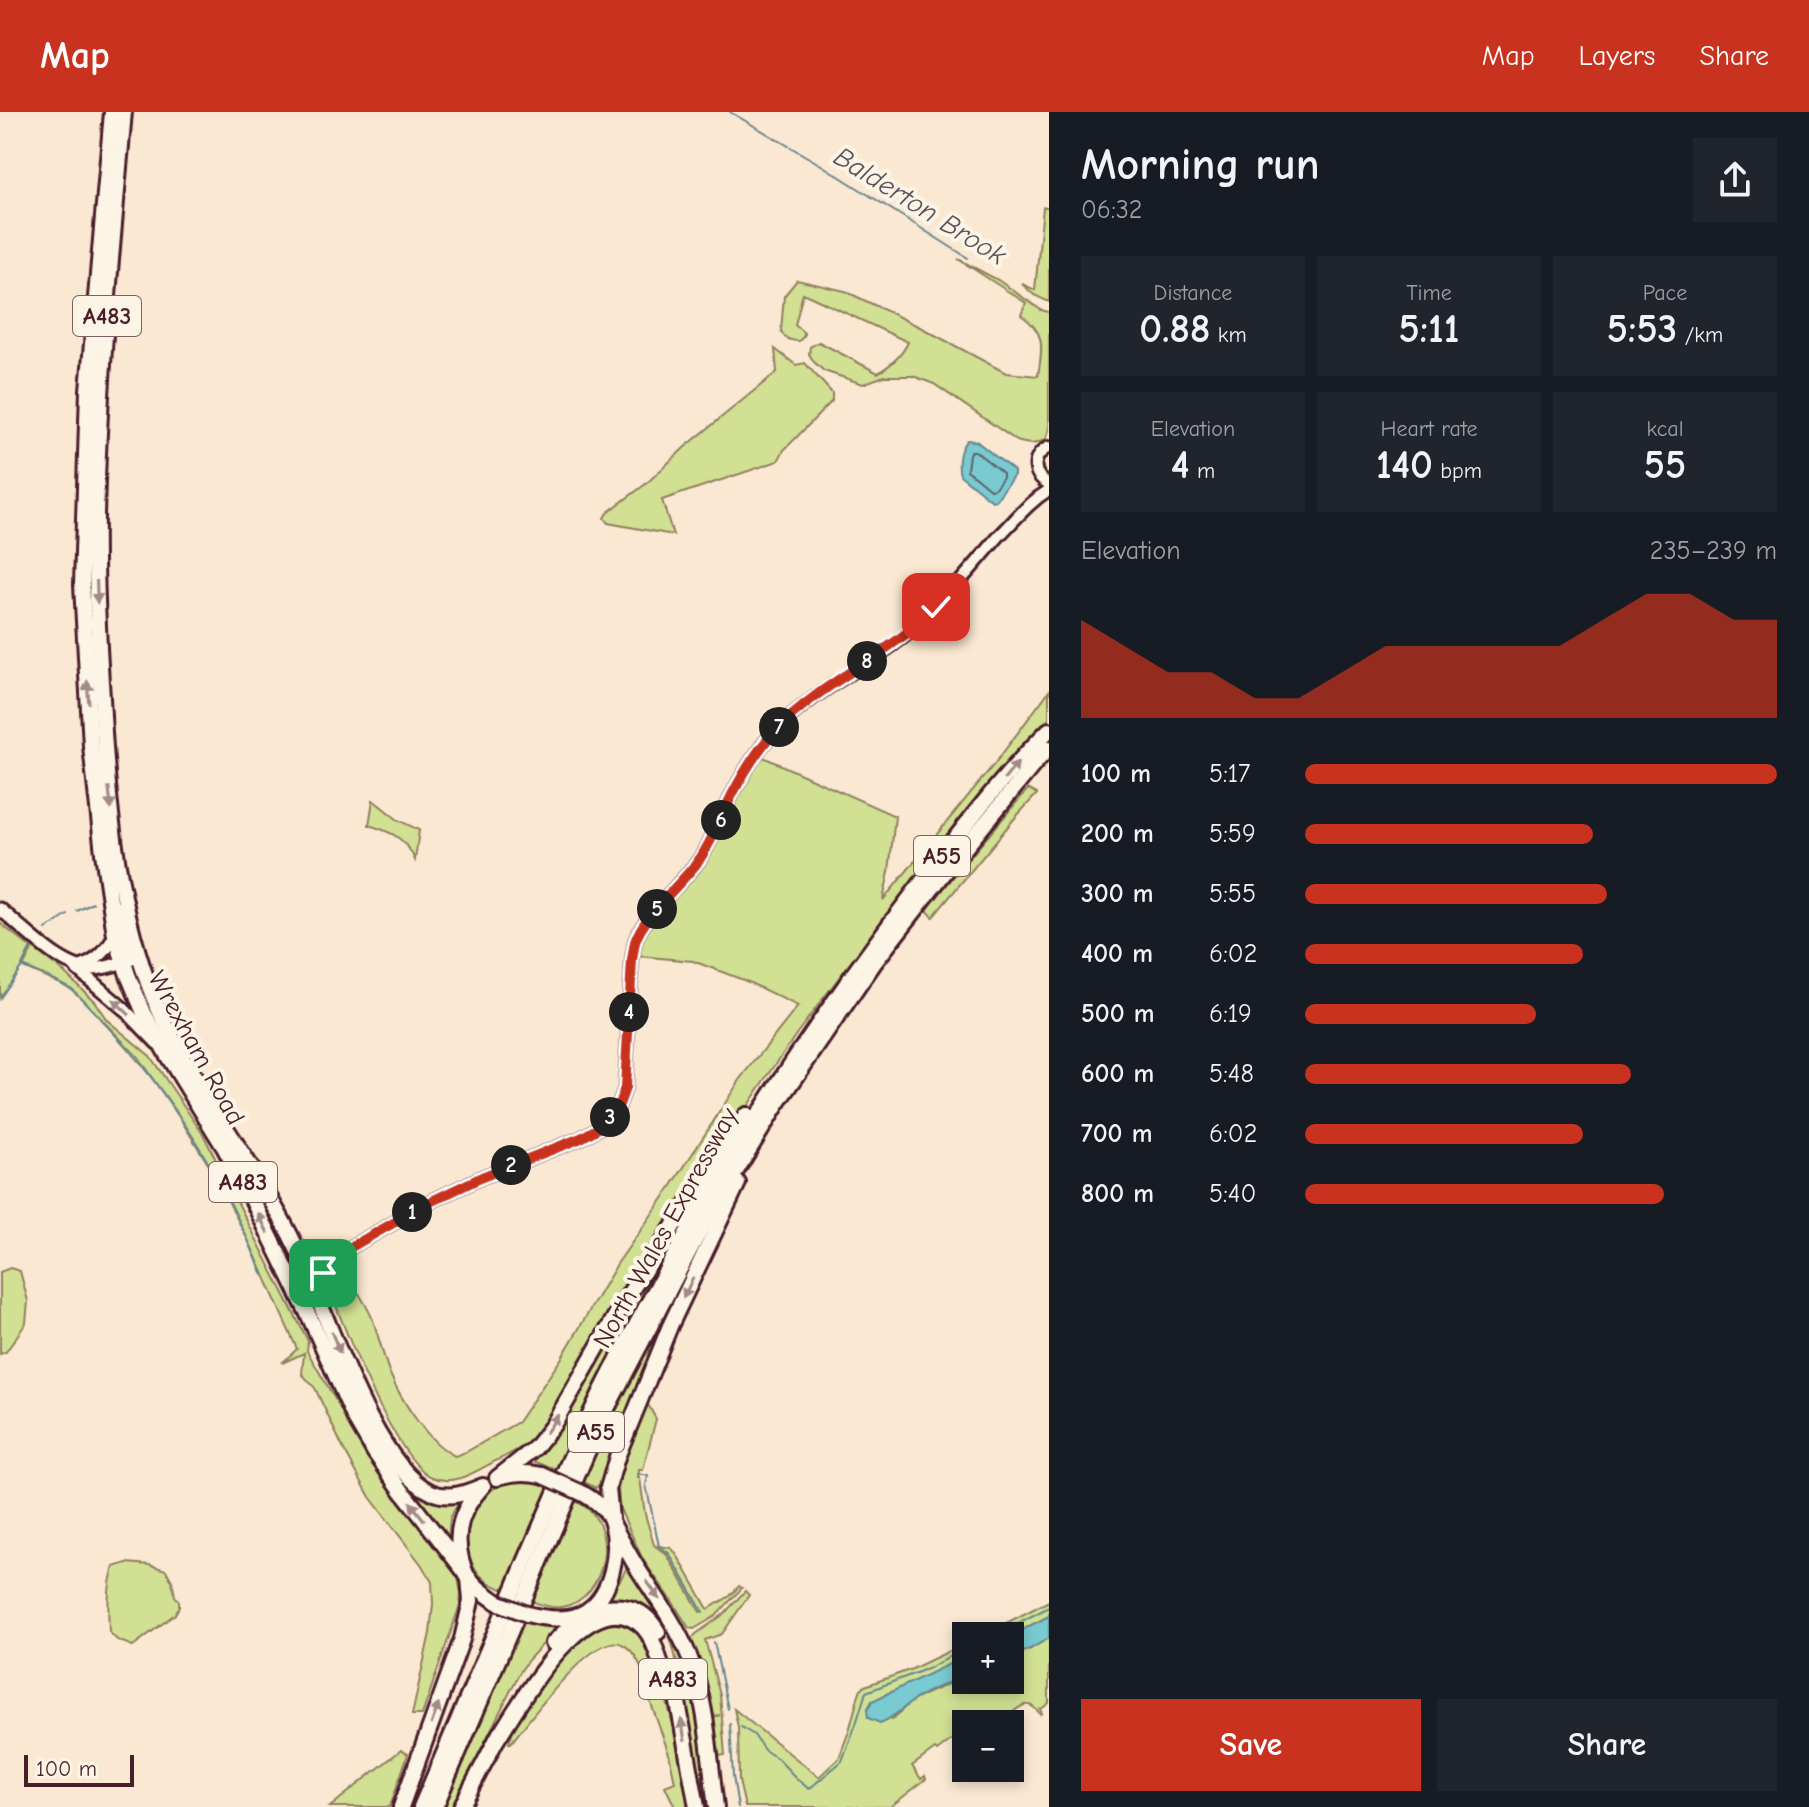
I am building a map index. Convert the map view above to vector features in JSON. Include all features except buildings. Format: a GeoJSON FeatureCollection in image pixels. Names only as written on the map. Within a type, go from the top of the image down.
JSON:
{"type":"FeatureCollection","features":[{"type":"Feature","properties":{"kind":"highway","name":"A483"},"geometry":{"type":"LineString","coordinates":[[112,112],[88,390],[82,585],[94,777],[105,871],[115,935],[131,959]]}},
{"type":"Feature","properties":{"kind":"highway","name":"A483"},"geometry":{"type":"LineString","coordinates":[[124,112],[101,389],[96,520],[104,748],[131,959]]}},
{"type":"Feature","properties":{"kind":"highway","name":"North Wales Expressway"},"geometry":{"type":"LineString","coordinates":[[421,1807],[585,1425],[697,1213],[745,1134],[843,987],[935,865],[1025,754],[1049,730]]}},
{"type":"Feature","properties":{"kind":"highway","name":"North Wales Expressway"},"geometry":{"type":"LineString","coordinates":[[435,1807],[601,1420],[704,1223],[776,1106],[874,963],[1049,748]]}},
{"type":"Feature","properties":{"kind":"highway","name":"Wrexham Road"},"geometry":{"type":"LineString","coordinates":[[131,959],[144,1013],[224,1147],[310,1318],[354,1417],[402,1491],[467,1575]]}},
{"type":"Feature","properties":{"kind":"highway","name":"Wrexham Road"},"geometry":{"type":"LineString","coordinates":[[131,959],[179,1051],[282,1220],[306,1269],[354,1386],[383,1441],[412,1479],[431,1492],[454,1496],[483,1486]]}},
{"type":"Feature","properties":{"kind":"highway"},"geometry":{"type":"LineString","coordinates":[[401,1807],[462,1639],[471,1601],[459,1549],[460,1524],[472,1498],[483,1486],[535,1448],[553,1425],[623,1303],[717,1157],[781,1064],[843,987]]}},
{"type":"Feature","properties":{"kind":"highway"},"geometry":{"type":"LineString","coordinates":[[461,1807],[527,1677],[543,1654],[605,1590],[612,1572],[614,1544],[608,1488],[617,1457],[670,1326],[747,1166],[796,1076]]}},
{"type":"Feature","properties":{"kind":"highway"},"geometry":{"type":"LineString","coordinates":[[497,1478],[519,1472],[542,1475],[582,1493],[602,1507],[612,1521]]}},
{"type":"Feature","properties":{"kind":"highway","name":"A483"},"geometry":{"type":"LineString","coordinates":[[612,1521],[633,1562],[669,1615],[690,1659],[705,1716],[716,1807]]}},
{"type":"Feature","properties":{"kind":"highway"},"geometry":{"type":"LineString","coordinates":[[467,1575],[497,1602],[540,1618],[567,1618],[586,1611]]}},
{"type":"Feature","properties":{"kind":"highway","name":"A483"},"geometry":{"type":"LineString","coordinates":[[586,1611],[614,1605],[628,1607],[642,1613],[654,1624],[662,1638],[677,1693],[697,1807]]}},
{"type":"Feature","properties":{"kind":"highway"},"geometry":{"type":"LineString","coordinates":[[497,1739],[534,1679],[555,1653],[584,1628],[610,1616],[630,1619],[646,1630],[665,1676],[677,1693]]}},
{"type":"Feature","properties":{"kind":"main road"},"geometry":{"type":"LineString","coordinates":[[0,909],[51,951],[76,966],[124,1009],[166,1053]]}},
{"type":"Feature","properties":{"kind":"main road"},"geometry":{"type":"LineString","coordinates":[[76,966],[97,959],[115,935]]}},
{"type":"Feature","properties":{"kind":"main road","name":"Wrexham Road"},"geometry":{"type":"LineString","coordinates":[[76,966],[97,969],[131,959]]}},
{"type":"Feature","properties":{"kind":"street"},"geometry":{"type":"LineString","coordinates":[[310,1318],[301,1283],[306,1269],[330,1259],[444,1195],[581,1138],[600,1127],[617,1110],[625,1088],[632,960],[636,940],[646,921],[698,861],[739,782],[774,731],[820,692],[914,629],[1027,505],[1049,487],[1038,475],[1036,460],[1049,446]]}},
{"type":"Feature","properties":{"kind":"street"},"geometry":{"type":"LineString","coordinates":[[1027,505],[1038,475]]}},
{"type":"Feature","properties":{"kind":"street"},"geometry":{"type":"LineString","coordinates":[[318,1300],[318,1287],[330,1259]]}},
{"type":"Feature","properties":{"kind":"green space"},"geometry":{"type":"Polygon","coordinates":[[[1043,207],[1049,207],[1049,302],[1034,295],[1022,284],[1035,290],[1043,207]]]}},
{"type":"Feature","properties":{"kind":"green space"},"geometry":{"type":"Polygon","coordinates":[[[958,259],[1049,312],[1049,430],[1042,441],[1032,444],[1017,441],[934,384],[913,376],[884,376],[863,384],[824,371],[809,354],[810,347],[819,342],[878,373],[896,360],[908,342],[803,293],[795,325],[804,336],[799,341],[793,341],[781,331],[784,296],[797,280],[845,291],[1006,373],[1038,376],[1041,342],[1035,328],[1021,315],[1026,303],[958,259]]]}},
{"type":"Feature","properties":{"kind":"green space"},"geometry":{"type":"Polygon","coordinates":[[[775,349],[796,365],[805,363],[832,393],[832,401],[784,450],[778,461],[662,500],[673,535],[608,523],[604,518],[607,513],[647,483],[684,448],[777,372],[775,349]]]}},
{"type":"Feature","properties":{"kind":"green space"},"geometry":{"type":"Polygon","coordinates":[[[1049,691],[1049,722],[921,871],[797,1033],[708,1164],[696,1175],[533,1437],[517,1450],[462,1478],[439,1479],[418,1466],[404,1448],[374,1395],[349,1337],[332,1295],[339,1280],[348,1277],[358,1292],[373,1320],[390,1374],[401,1396],[426,1432],[445,1450],[455,1456],[466,1452],[518,1422],[561,1359],[617,1264],[740,1080],[798,1006],[746,981],[693,961],[638,956],[644,933],[655,916],[703,862],[742,784],[761,756],[895,816],[883,900],[996,762],[1049,691]]]}},
{"type":"Feature","properties":{"kind":"green space"},"geometry":{"type":"Polygon","coordinates":[[[1028,789],[1037,794],[933,917],[926,909],[1028,789]]]}},
{"type":"Feature","properties":{"kind":"green space"},"geometry":{"type":"Polygon","coordinates":[[[373,800],[398,820],[419,830],[415,860],[407,846],[396,836],[369,825],[373,800]]]}},
{"type":"Feature","properties":{"kind":"green space"},"geometry":{"type":"Polygon","coordinates":[[[0,923],[31,948],[0,998],[0,923]]]}},
{"type":"Feature","properties":{"kind":"green space"},"geometry":{"type":"Polygon","coordinates":[[[33,948],[63,971],[94,1001],[107,1020],[150,1056],[203,1134],[308,1341],[307,1351],[377,1471],[457,1573],[460,1605],[422,1715],[412,1715],[430,1633],[432,1582],[370,1497],[315,1388],[302,1374],[304,1353],[282,1363],[297,1349],[252,1248],[216,1177],[181,1120],[137,1056],[71,988],[23,967],[33,948]]]}},
{"type":"Feature","properties":{"kind":"green space"},"geometry":{"type":"Polygon","coordinates":[[[706,1182],[627,1325],[557,1469],[535,1462],[544,1444],[706,1182]]]}},
{"type":"Feature","properties":{"kind":"green space"},"geometry":{"type":"Polygon","coordinates":[[[715,1216],[603,1480],[596,1488],[582,1481],[618,1399],[715,1216]]]}},
{"type":"Feature","properties":{"kind":"green space"},"geometry":{"type":"Polygon","coordinates":[[[10,1268],[20,1271],[28,1301],[26,1323],[6,1352],[0,1354],[0,1272],[10,1268]]]}},
{"type":"Feature","properties":{"kind":"green space"},"geometry":{"type":"Polygon","coordinates":[[[646,1401],[656,1419],[643,1470],[639,1470],[638,1478],[654,1545],[667,1555],[700,1612],[669,1554],[659,1546],[671,1548],[676,1553],[708,1609],[730,1596],[739,1586],[742,1588],[716,1616],[694,1629],[689,1628],[643,1560],[620,1509],[618,1490],[622,1469],[646,1401]]]}},
{"type":"Feature","properties":{"kind":"green space"},"geometry":{"type":"Polygon","coordinates":[[[393,1470],[421,1497],[436,1503],[458,1504],[450,1518],[448,1541],[393,1470]]]}},
{"type":"Feature","properties":{"kind":"green space"},"geometry":{"type":"Polygon","coordinates":[[[525,1480],[549,1487],[505,1591],[486,1581],[475,1569],[469,1557],[467,1531],[470,1518],[484,1496],[498,1486],[525,1480]]]}},
{"type":"Feature","properties":{"kind":"green space"},"geometry":{"type":"Polygon","coordinates":[[[574,1501],[589,1510],[599,1523],[604,1557],[599,1574],[590,1590],[578,1601],[557,1607],[531,1601],[574,1501]]]}},
{"type":"Feature","properties":{"kind":"green space"},"geometry":{"type":"Polygon","coordinates":[[[127,1563],[166,1570],[179,1601],[175,1614],[133,1646],[117,1640],[109,1632],[108,1599],[114,1567],[127,1563]]]}},
{"type":"Feature","properties":{"kind":"green space"},"geometry":{"type":"Polygon","coordinates":[[[627,1566],[664,1619],[685,1671],[704,1764],[702,1786],[706,1807],[703,1807],[683,1694],[668,1632],[649,1609],[610,1597],[627,1566]]]}},
{"type":"Feature","properties":{"kind":"green space"},"geometry":{"type":"Polygon","coordinates":[[[745,1591],[749,1595],[722,1634],[705,1640],[720,1695],[725,1755],[719,1756],[714,1717],[720,1715],[713,1716],[704,1675],[691,1640],[724,1614],[745,1591]]]}},
{"type":"Feature","properties":{"kind":"green space"},"geometry":{"type":"Polygon","coordinates":[[[1049,1601],[1049,1616],[1024,1629],[1024,1622],[1008,1622],[1049,1601]]]}},
{"type":"Feature","properties":{"kind":"green space"},"geometry":{"type":"Polygon","coordinates":[[[623,1620],[645,1637],[659,1675],[678,1740],[691,1807],[675,1807],[665,1786],[675,1782],[669,1754],[641,1667],[622,1644],[610,1643],[579,1663],[509,1743],[532,1694],[558,1660],[598,1625],[623,1620]]]}},
{"type":"Feature","properties":{"kind":"green space"},"geometry":{"type":"Polygon","coordinates":[[[524,1621],[539,1626],[561,1625],[520,1672],[452,1807],[444,1807],[524,1621]]]}},
{"type":"Feature","properties":{"kind":"green space"},"geometry":{"type":"Polygon","coordinates":[[[1049,1638],[1049,1703],[1040,1710],[1042,1713],[1027,1705],[1016,1710],[952,1710],[952,1739],[912,1766],[921,1779],[925,1776],[926,1779],[890,1807],[745,1807],[739,1781],[738,1727],[734,1709],[819,1777],[839,1758],[859,1694],[865,1686],[952,1650],[952,1663],[883,1695],[892,1719],[913,1700],[952,1682],[952,1694],[1024,1694],[1024,1651],[1049,1638]]]}},
{"type":"Feature","properties":{"kind":"green space"},"geometry":{"type":"Polygon","coordinates":[[[401,1750],[408,1754],[390,1807],[330,1807],[401,1750]]]}},
{"type":"Feature","properties":{"kind":"water"},"geometry":{"type":"Polygon","coordinates":[[[967,440],[976,441],[1014,471],[996,500],[992,501],[960,475],[959,456],[967,440]]]}},
{"type":"Feature","properties":{"kind":"water"},"geometry":{"type":"Polygon","coordinates":[[[1049,1616],[1049,1638],[1024,1651],[1024,1629],[1049,1616]]]}},
{"type":"Feature","properties":{"kind":"water"},"geometry":{"type":"Polygon","coordinates":[[[952,1663],[952,1680],[919,1697],[885,1721],[880,1723],[868,1718],[867,1710],[872,1701],[952,1663]]]}},
{"type":"Feature","properties":{"kind":"waterway","name":"Balderton Brook"},"geometry":{"type":"LineString","coordinates":[[730,112],[823,166],[968,258]]}},
{"type":"Feature","properties":{"kind":"waterway"},"geometry":{"type":"LineString","coordinates":[[77,911],[93,903]]}},
{"type":"Feature","properties":{"kind":"waterway"},"geometry":{"type":"LineString","coordinates":[[46,929],[68,915]]}},
{"type":"Feature","properties":{"kind":"waterway"},"geometry":{"type":"LineString","coordinates":[[0,998],[31,948]]}},
{"type":"Feature","properties":{"kind":"waterway"},"geometry":{"type":"LineString","coordinates":[[22,966],[76,993],[151,1078],[174,1108],[214,1173],[263,1275]]}},
{"type":"Feature","properties":{"kind":"waterway"},"geometry":{"type":"LineString","coordinates":[[638,1474],[648,1476],[646,1485],[659,1546],[669,1553],[703,1612]]}},
{"type":"Feature","properties":{"kind":"waterway"},"geometry":{"type":"LineString","coordinates":[[1020,1622],[1049,1607]]}},
{"type":"Feature","properties":{"kind":"waterway"},"geometry":{"type":"LineString","coordinates":[[714,1642],[728,1709]]}},
{"type":"Feature","properties":{"kind":"waterway"},"geometry":{"type":"LineString","coordinates":[[741,1727],[754,1735],[764,1750],[777,1758],[809,1789],[842,1761],[866,1692],[929,1668],[952,1655]]}},
{"type":"Feature","properties":{"kind":"waterway"},"geometry":{"type":"LineString","coordinates":[[730,1724],[738,1807]]}},
{"type":"Feature","properties":{"kind":"route"},"geometry":{"type":"LineString","coordinates":[[323,1273],[330,1259],[432,1201],[482,1177],[581,1138],[600,1127],[617,1110],[625,1088],[632,960],[636,940],[646,921],[698,861],[739,782],[774,731],[838,679],[895,644],[936,607]]}}]}
